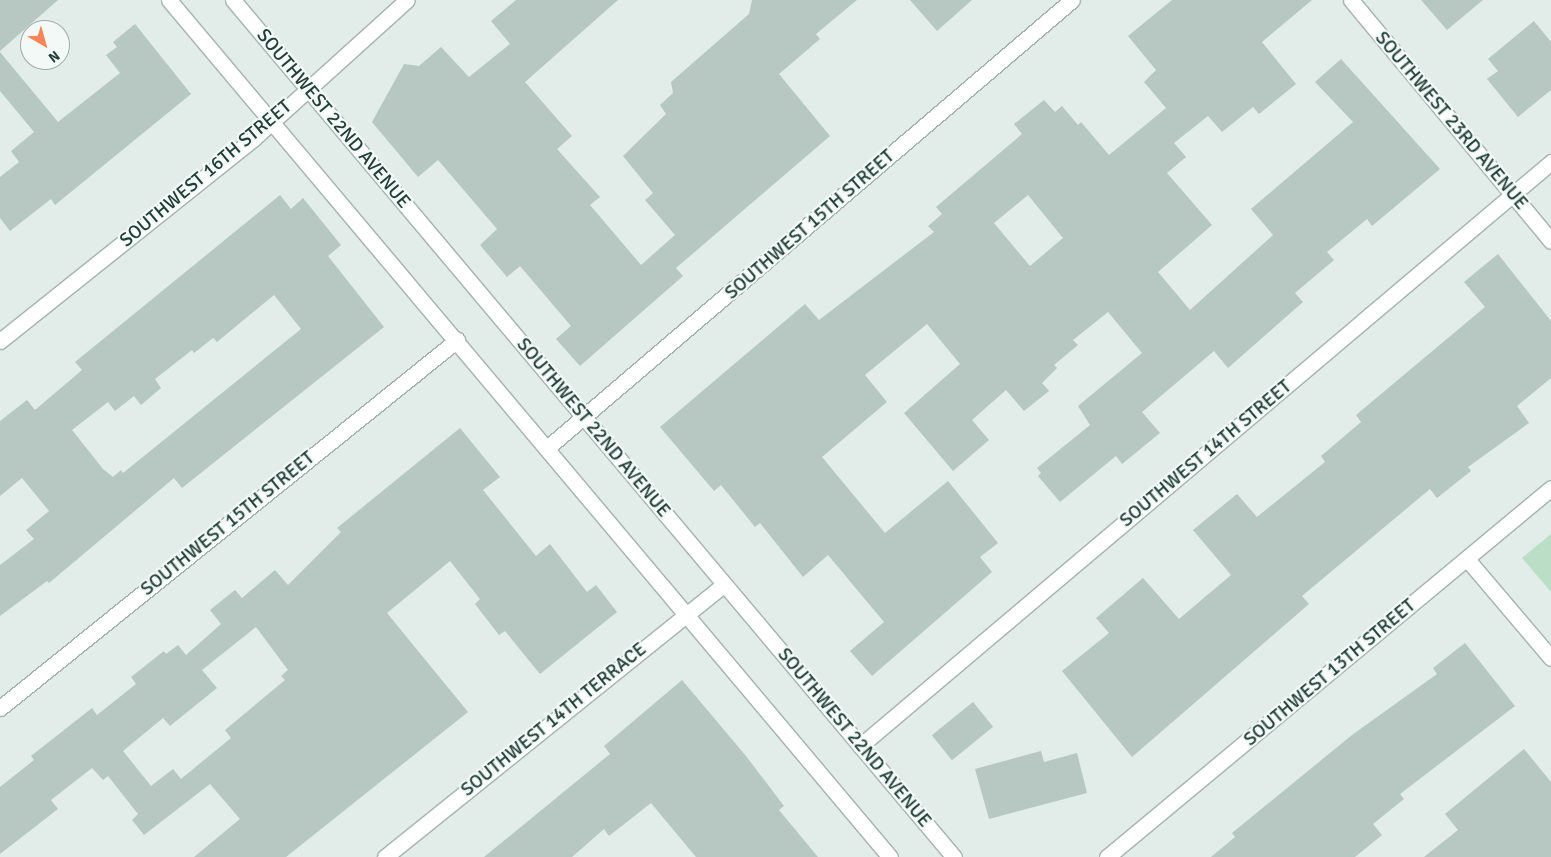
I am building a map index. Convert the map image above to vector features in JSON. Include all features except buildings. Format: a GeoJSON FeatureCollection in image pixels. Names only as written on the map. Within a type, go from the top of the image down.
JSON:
{"type":"FeatureCollection","features":[{"type":"Feature","properties":{"kind":"street"},"geometry":{"type":"LineString","coordinates":[[169,0],[890,857]]}},
{"type":"Feature","properties":{"kind":"street","name":"SOUTHWEST 22ND AVENUE"},"geometry":{"type":"LineString","coordinates":[[233,0],[954,857]]}},
{"type":"Feature","properties":{"kind":"street","name":"SOUTHWEST 16TH STREET"},"geometry":{"type":"LineString","coordinates":[[0,341],[272,122],[307,88],[406,0]]}},
{"type":"Feature","properties":{"kind":"street","name":"SOUTHWEST 15TH STREET"},"geometry":{"type":"LineString","coordinates":[[547,448],[1072,0]]}},
{"type":"Feature","properties":{"kind":"street","name":"SOUTHWEST 23RD AVENUE"},"geometry":{"type":"LineString","coordinates":[[1351,0],[1551,241]]}},
{"type":"Feature","properties":{"kind":"street","name":"SOUTHWEST 14TH STREET"},"geometry":{"type":"LineString","coordinates":[[860,746],[1551,162]]}},
{"type":"Feature","properties":{"kind":"street","name":"SOUTHWEST 15TH STREET"},"geometry":{"type":"LineString","coordinates":[[0,708],[457,340]]}},
{"type":"Feature","properties":{"kind":"street","name":"SOUTHWEST 13TH STREET"},"geometry":{"type":"LineString","coordinates":[[1107,857],[1551,488]]}},
{"type":"Feature","properties":{"kind":"street"},"geometry":{"type":"LineString","coordinates":[[1467,559],[1551,658]]}},
{"type":"Feature","properties":{"kind":"street","name":"SOUTHWEST 14TH TERRACE"},"geometry":{"type":"LineString","coordinates":[[385,857],[724,584]]}},
{"type":"Feature","properties":{"kind":"green space"},"geometry":{"type":"Polygon","coordinates":[[[1551,534],[1551,592],[1522,558],[1551,534]]]}}]}
